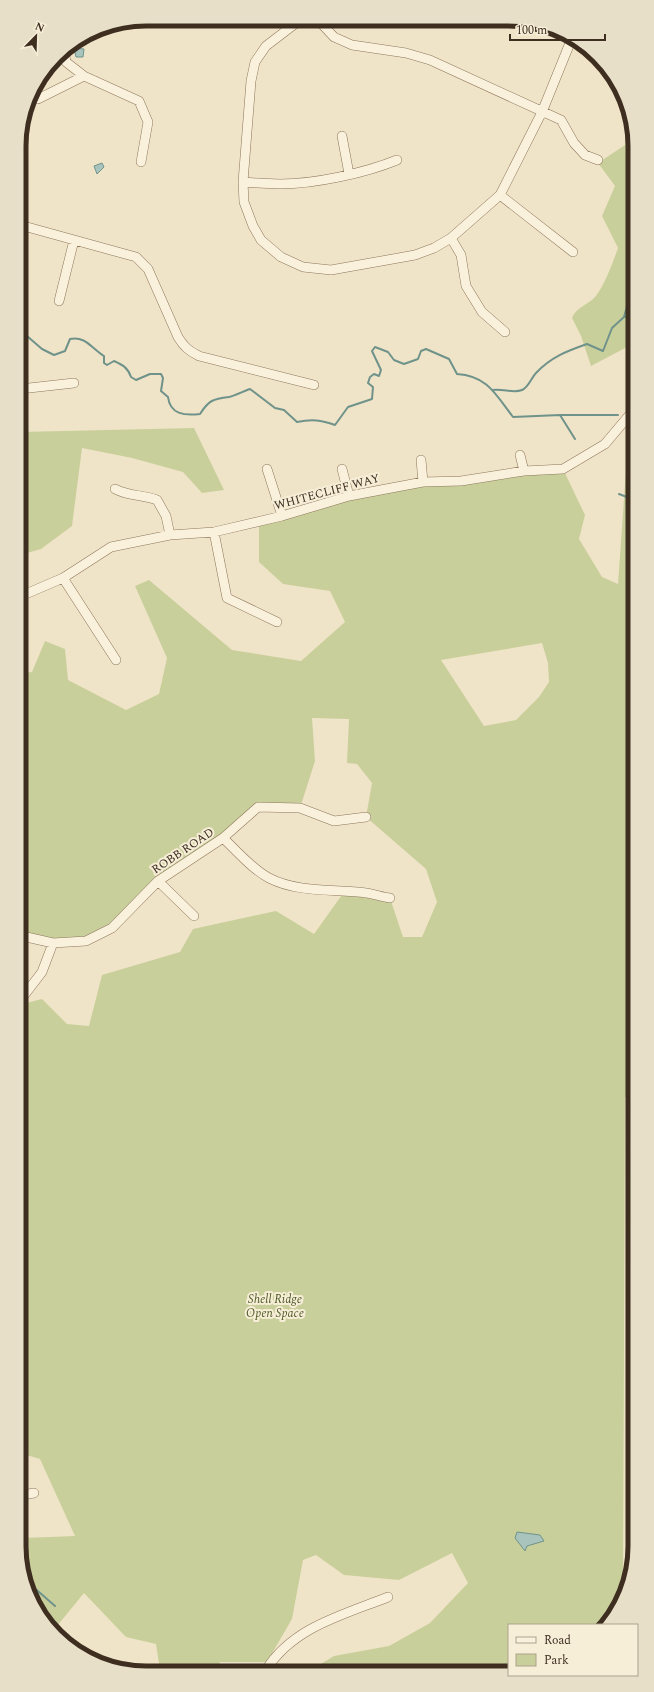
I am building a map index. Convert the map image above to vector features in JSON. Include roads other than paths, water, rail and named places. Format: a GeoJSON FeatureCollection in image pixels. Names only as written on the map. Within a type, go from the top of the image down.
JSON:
{"type":"FeatureCollection","features":[{"type":"Feature","properties":{"kind":"street"},"geometry":{"type":"LineString","coordinates":[[292,26],[266,46],[255,62],[250,80],[243,182],[244,202],[253,226],[261,240],[281,257],[303,267],[331,270],[415,255],[434,248],[451,238],[500,195],[542,112],[570,43]]}},
{"type":"Feature","properties":{"kind":"street"},"geometry":{"type":"LineString","coordinates":[[324,26],[334,37],[352,45],[406,53],[430,60],[561,120],[574,143],[585,155],[598,160]]}},
{"type":"Feature","properties":{"kind":"street"},"geometry":{"type":"LineString","coordinates":[[65,58],[66,62],[84,76],[139,101],[148,122],[142,162]]}},
{"type":"Feature","properties":{"kind":"street"},"geometry":{"type":"LineString","coordinates":[[38,99],[84,76]]}},
{"type":"Feature","properties":{"kind":"street"},"geometry":{"type":"LineString","coordinates":[[342,136],[349,174]]}},
{"type":"Feature","properties":{"kind":"street"},"geometry":{"type":"LineString","coordinates":[[243,182],[280,184],[310,182],[381,167],[397,160]]}},
{"type":"Feature","properties":{"kind":"street"},"geometry":{"type":"LineString","coordinates":[[500,195],[573,252]]}},
{"type":"Feature","properties":{"kind":"street"},"geometry":{"type":"LineString","coordinates":[[26,228],[130,254],[144,262],[178,337],[190,352],[199,356],[314,385]]}},
{"type":"Feature","properties":{"kind":"street"},"geometry":{"type":"LineString","coordinates":[[451,238],[461,255],[466,286],[482,312],[506,332]]}},
{"type":"Feature","properties":{"kind":"street"},"geometry":{"type":"LineString","coordinates":[[59,301],[74,240]]}},
{"type":"Feature","properties":{"kind":"street"},"geometry":{"type":"LineString","coordinates":[[26,387],[74,383]]}},
{"type":"Feature","properties":{"kind":"street","name":"WHITECLIFF WAY"},"geometry":{"type":"LineString","coordinates":[[26,594],[63,578],[111,547],[170,535],[214,532],[282,516],[349,496],[422,482],[461,481],[524,472],[563,469],[604,444],[628,417]]}},
{"type":"Feature","properties":{"kind":"street"},"geometry":{"type":"LineString","coordinates":[[520,456],[524,472]]}},
{"type":"Feature","properties":{"kind":"street"},"geometry":{"type":"LineString","coordinates":[[420,460],[422,482]]}},
{"type":"Feature","properties":{"kind":"street"},"geometry":{"type":"LineString","coordinates":[[267,469],[282,516]]}},
{"type":"Feature","properties":{"kind":"street"},"geometry":{"type":"LineString","coordinates":[[342,469],[349,496]]}},
{"type":"Feature","properties":{"kind":"street"},"geometry":{"type":"LineString","coordinates":[[115,489],[129,496],[144,495],[157,500],[166,516],[170,535]]}},
{"type":"Feature","properties":{"kind":"street"},"geometry":{"type":"LineString","coordinates":[[214,532],[227,598],[277,622]]}},
{"type":"Feature","properties":{"kind":"street"},"geometry":{"type":"LineString","coordinates":[[63,578],[116,660]]}},
{"type":"Feature","properties":{"kind":"street","name":"ROBB ROAD"},"geometry":{"type":"LineString","coordinates":[[26,937],[53,943],[86,941],[112,928],[158,881],[223,838],[258,807],[300,808],[334,821],[366,817]]}},
{"type":"Feature","properties":{"kind":"street"},"geometry":{"type":"LineString","coordinates":[[223,838],[254,868],[270,879],[289,885],[366,893],[390,898]]}},
{"type":"Feature","properties":{"kind":"street"},"geometry":{"type":"LineString","coordinates":[[158,881],[194,916]]}},
{"type":"Feature","properties":{"kind":"street"},"geometry":{"type":"LineString","coordinates":[[26,993],[42,972],[53,943]]}},
{"type":"Feature","properties":{"kind":"street"},"geometry":{"type":"LineString","coordinates":[[26,1494],[34,1493]]}},
{"type":"Feature","properties":{"kind":"street"},"geometry":{"type":"LineString","coordinates":[[269,1666],[298,1636],[318,1625],[388,1597]]}},
{"type":"Feature","properties":{"kind":"water"},"geometry":{"type":"Polygon","coordinates":[[[77,48],[84,49],[83,57],[76,57],[74,50],[77,48]]]}},
{"type":"Feature","properties":{"kind":"water"},"geometry":{"type":"Polygon","coordinates":[[[102,163],[104,167],[97,174],[94,166],[102,163]]]}},
{"type":"Feature","properties":{"kind":"water"},"geometry":{"type":"Polygon","coordinates":[[[517,1532],[540,1535],[544,1541],[527,1546],[525,1551],[515,1538],[517,1532]]]}},
{"type":"Feature","properties":{"kind":"waterway"},"geometry":{"type":"LineString","coordinates":[[492,390],[522,390],[536,373],[547,363],[566,352],[587,344],[603,351],[612,328],[624,317],[628,303]]}},
{"type":"Feature","properties":{"kind":"waterway"},"geometry":{"type":"LineString","coordinates":[[624,317],[628,316]]}},
{"type":"Feature","properties":{"kind":"waterway"},"geometry":{"type":"LineString","coordinates":[[26,336],[42,349],[54,355],[65,351],[70,339],[80,339],[88,343],[104,356],[104,363],[107,365],[114,361],[120,364],[125,367],[131,377],[136,380],[150,374],[161,374],[163,378],[161,391],[168,397],[169,403],[179,413],[189,415],[200,414],[212,401],[229,397],[250,389],[275,408],[284,410],[297,422],[316,420],[335,425],[348,407],[372,399],[373,387],[368,383],[370,377],[374,374],[379,376],[381,370],[372,351],[375,347],[388,352],[394,360],[404,364],[418,359],[421,351],[426,349],[449,359],[457,374],[476,378],[490,388],[513,417],[618,415]]}},
{"type":"Feature","properties":{"kind":"waterway"},"geometry":{"type":"LineString","coordinates":[[560,415],[575,439]]}},
{"type":"Feature","properties":{"kind":"waterway"},"geometry":{"type":"LineString","coordinates":[[619,494],[628,497]]}},
{"type":"Feature","properties":{"kind":"waterway"},"geometry":{"type":"LineString","coordinates":[[33,1587],[55,1606]]}},
{"type":"Feature","properties":{"kind":"park label","name":"Shell Ridge Open Space"},"geometry":{"type":"Point","coordinates":[275,1306]}}]}
